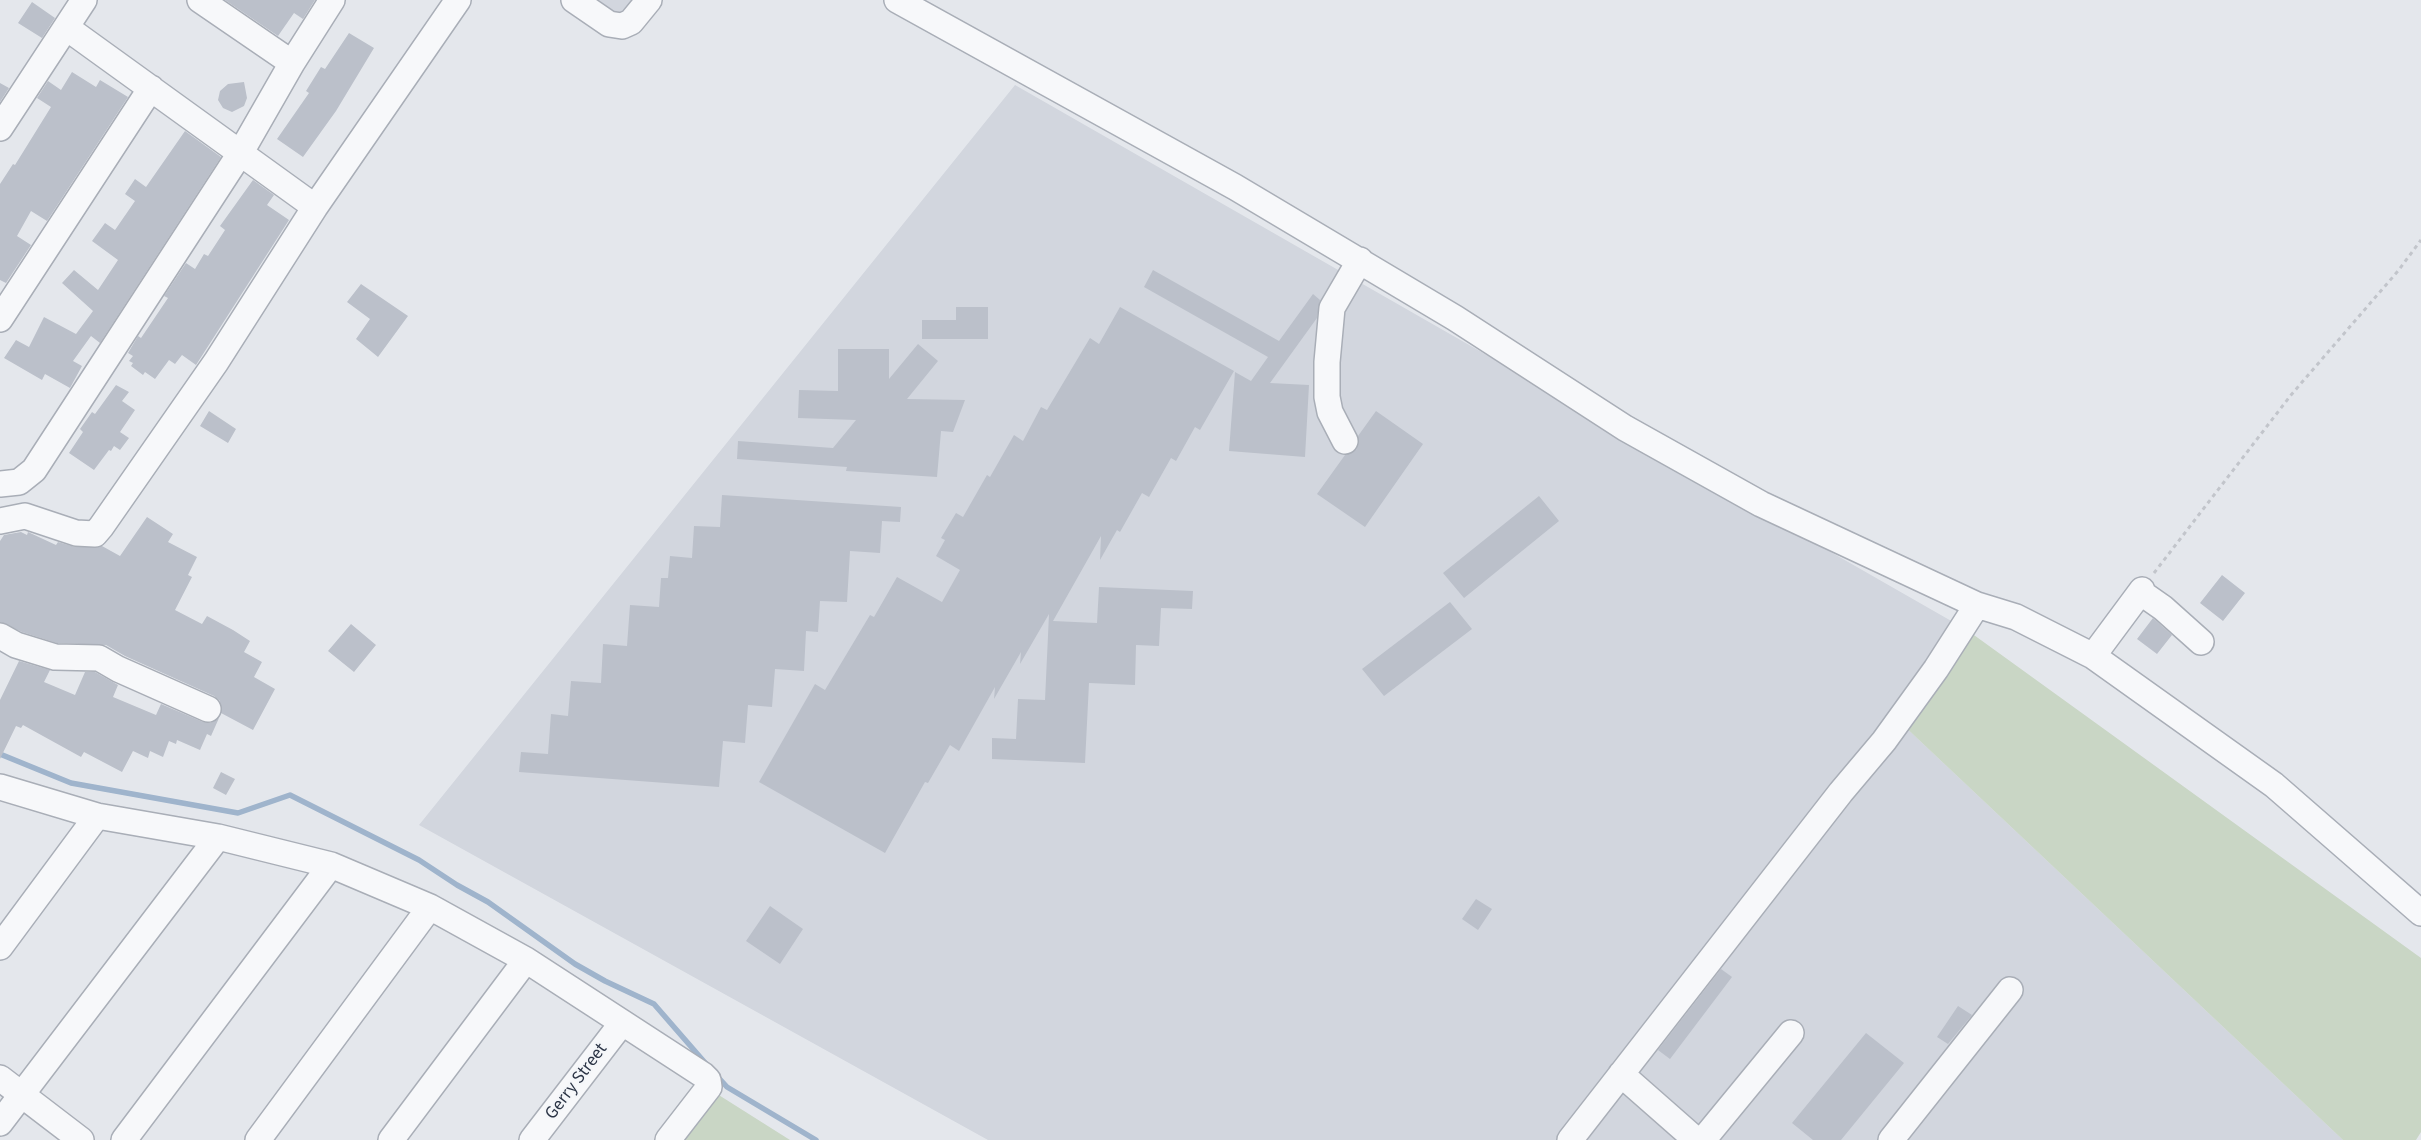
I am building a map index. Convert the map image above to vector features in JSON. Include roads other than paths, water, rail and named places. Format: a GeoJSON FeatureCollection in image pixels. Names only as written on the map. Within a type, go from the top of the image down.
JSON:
{"type":"FeatureCollection","features":[{"type":"Feature","properties":{"kind":"street"},"geometry":{"type":"LineString","coordinates":[[0,128],[68,28],[84,0]]}},
{"type":"Feature","properties":{"kind":"street"},"geometry":{"type":"LineString","coordinates":[[200,0],[292,63]]}},
{"type":"Feature","properties":{"kind":"street"},"geometry":{"type":"LineString","coordinates":[[0,484],[19,482],[34,470],[241,152],[292,63],[332,0]]}},
{"type":"Feature","properties":{"kind":"street"},"geometry":{"type":"LineString","coordinates":[[0,521],[25,516],[76,533],[95,534],[216,362],[315,207],[458,0]]}},
{"type":"Feature","properties":{"kind":"street"},"geometry":{"type":"LineString","coordinates":[[574,0],[609,24],[622,26],[631,22],[649,0]]}},
{"type":"Feature","properties":{"kind":"street"},"geometry":{"type":"LineString","coordinates":[[897,0],[1166,147],[1360,260],[1455,318],[1625,428],[1761,504],[1977,605],[2016,617],[2093,656],[2274,785],[2421,912]]}},
{"type":"Feature","properties":{"kind":"street"},"geometry":{"type":"LineString","coordinates":[[68,28],[315,207]]}},
{"type":"Feature","properties":{"kind":"street"},"geometry":{"type":"LineString","coordinates":[[0,319],[151,88]]}},
{"type":"Feature","properties":{"kind":"street"},"geometry":{"type":"LineString","coordinates":[[1345,441],[1330,412],[1327,362],[1332,308],[1360,260]]}},
{"type":"Feature","properties":{"kind":"street"},"geometry":{"type":"LineString","coordinates":[[2093,656],[2142,590],[2143,594],[2163,608],[2201,642]]}},
{"type":"Feature","properties":{"kind":"street"},"geometry":{"type":"LineString","coordinates":[[1570,1140],[1841,792],[1884,741],[1936,669],[1977,605]]}},
{"type":"Feature","properties":{"kind":"street"},"geometry":{"type":"LineString","coordinates":[[0,636],[16,645],[55,657],[98,658],[118,669],[208,709]]}},
{"type":"Feature","properties":{"kind":"street"},"geometry":{"type":"LineString","coordinates":[[0,787],[97,816],[218,837],[331,865],[430,906],[526,960],[703,1075],[708,1080],[709,1087],[668,1140]]}},
{"type":"Feature","properties":{"kind":"street"},"geometry":{"type":"LineString","coordinates":[[0,946],[97,816]]}},
{"type":"Feature","properties":{"kind":"street"},"geometry":{"type":"LineString","coordinates":[[0,1123],[218,837]]}},
{"type":"Feature","properties":{"kind":"street"},"geometry":{"type":"LineString","coordinates":[[124,1140],[331,865]]}},
{"type":"Feature","properties":{"kind":"street"},"geometry":{"type":"LineString","coordinates":[[258,1140],[430,906]]}},
{"type":"Feature","properties":{"kind":"street"},"geometry":{"type":"LineString","coordinates":[[391,1140],[526,960]]}},
{"type":"Feature","properties":{"kind":"street"},"geometry":{"type":"LineString","coordinates":[[1891,1140],[2010,990]]}},
{"type":"Feature","properties":{"kind":"street","name":"Gerry Street"},"geometry":{"type":"LineString","coordinates":[[532,1140],[622,1023]]}},
{"type":"Feature","properties":{"kind":"street"},"geometry":{"type":"LineString","coordinates":[[1703,1140],[1791,1033]]}},
{"type":"Feature","properties":{"kind":"street"},"geometry":{"type":"LineString","coordinates":[[1621,1074],[1696,1140]]}},
{"type":"Feature","properties":{"kind":"street"},"geometry":{"type":"LineString","coordinates":[[0,1078],[81,1140]]}},
{"type":"Feature","properties":{"kind":"waterway"},"geometry":{"type":"LineString","coordinates":[[0,754],[71,783],[238,813],[290,795],[419,860],[457,885],[488,902],[575,964],[605,981],[654,1004],[707,1065]]}},
{"type":"Feature","properties":{"kind":"waterway"},"geometry":{"type":"LineString","coordinates":[[716,1075],[727,1087],[816,1140]]}}]}
